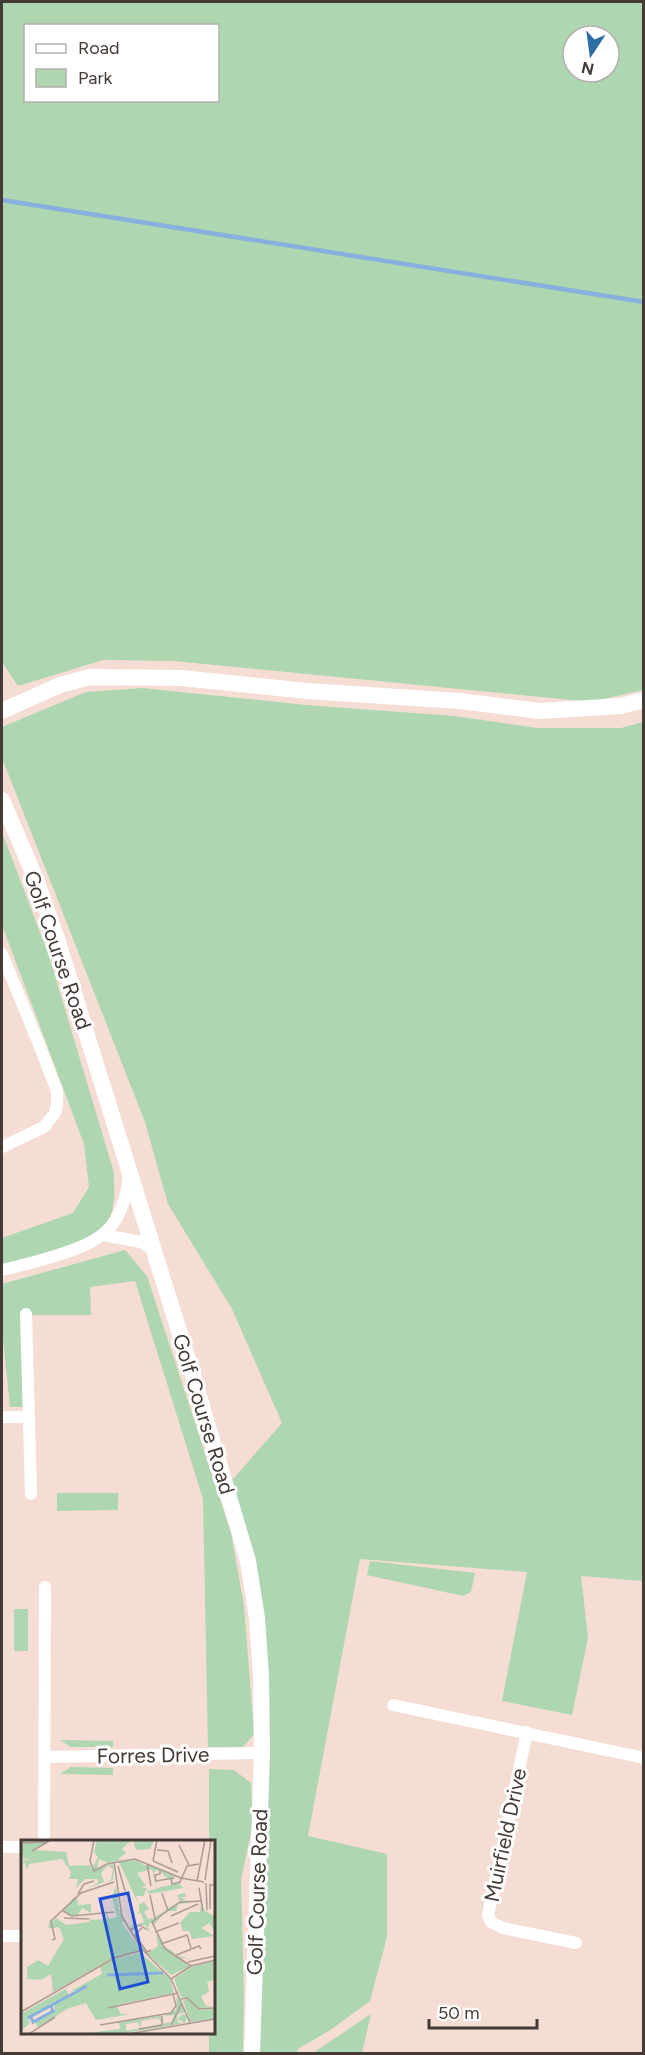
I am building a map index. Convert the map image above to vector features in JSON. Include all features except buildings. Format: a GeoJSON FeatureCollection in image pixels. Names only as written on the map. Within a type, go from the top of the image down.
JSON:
{"type":"FeatureCollection","features":[{"type":"Feature","properties":{"kind":"street"},"geometry":{"type":"LineString","coordinates":[[2,711],[60,685],[90,677],[182,678],[307,691],[460,701],[540,711],[621,706],[644,700]]}},
{"type":"Feature","properties":{"kind":"street","name":"Golf Course Road"},"geometry":{"type":"LineString","coordinates":[[2,800],[40,892],[130,1171],[224,1475],[248,1561],[257,1618],[262,1753],[252,2054]]}},
{"type":"Feature","properties":{"kind":"street"},"geometry":{"type":"LineString","coordinates":[[2,954],[57,1091],[57,1105],[55,1113],[44,1127],[2,1147]]}},
{"type":"Feature","properties":{"kind":"street"},"geometry":{"type":"LineString","coordinates":[[2,1270],[76,1250],[91,1244],[103,1235],[113,1224],[122,1207],[128,1189],[130,1171]]}},
{"type":"Feature","properties":{"kind":"street"},"geometry":{"type":"LineString","coordinates":[[103,1235],[141,1242],[153,1250]]}},
{"type":"Feature","properties":{"kind":"street"},"geometry":{"type":"LineString","coordinates":[[26,1314],[31,1494]]}},
{"type":"Feature","properties":{"kind":"street"},"geometry":{"type":"LineString","coordinates":[[2,1418],[28,1417]]}},
{"type":"Feature","properties":{"kind":"street"},"geometry":{"type":"LineString","coordinates":[[45,1587],[45,1840]]}},
{"type":"Feature","properties":{"kind":"street"},"geometry":{"type":"LineString","coordinates":[[393,1706],[644,1758]]}},
{"type":"Feature","properties":{"kind":"street","name":"Muirfield Drive"},"geometry":{"type":"LineString","coordinates":[[527,1732],[488,1914],[491,1922],[503,1929],[576,1943]]}},
{"type":"Feature","properties":{"kind":"street","name":"Forres Drive"},"geometry":{"type":"LineString","coordinates":[[45,1757],[262,1753]]}},
{"type":"Feature","properties":{"kind":"street"},"geometry":{"type":"LineString","coordinates":[[2,1846],[21,1847]]}},
{"type":"Feature","properties":{"kind":"street"},"geometry":{"type":"LineString","coordinates":[[2,1936],[21,1936]]}},
{"type":"Feature","properties":{"kind":"green space"},"geometry":{"type":"Polygon","coordinates":[[[2,2],[643,2],[643,690],[591,702],[174,661],[103,660],[18,686],[2,662],[2,2]]]}},
{"type":"Feature","properties":{"kind":"green space"},"geometry":{"type":"Polygon","coordinates":[[[142,688],[306,705],[454,716],[537,728],[621,728],[643,722],[643,1581],[581,1576],[588,1638],[572,1715],[502,1701],[527,1572],[360,1559],[308,1836],[387,1854],[387,1937],[370,2001],[329,2031],[299,2048],[296,2053],[252,2053],[260,1671],[227,1486],[282,1423],[232,1309],[168,1204],[145,1122],[2,758],[2,727],[86,692],[142,688]]]}},
{"type":"Feature","properties":{"kind":"green space"},"geometry":{"type":"Polygon","coordinates":[[[2,832],[50,959],[114,1173],[113,1208],[109,1219],[101,1229],[90,1238],[63,1251],[5,1269],[2,1260],[2,1238],[73,1213],[89,1187],[84,1144],[2,925],[2,832]]]}},
{"type":"Feature","properties":{"kind":"green space"},"geometry":{"type":"Polygon","coordinates":[[[125,1250],[147,1276],[231,1533],[244,1606],[254,1734],[243,1747],[208,1747],[203,1499],[135,1281],[90,1287],[91,1315],[26,1315],[28,1407],[10,1407],[2,1329],[2,1284],[125,1250]]]}},
{"type":"Feature","properties":{"kind":"green space"},"geometry":{"type":"Polygon","coordinates":[[[57,1493],[118,1493],[118,1510],[57,1511],[57,1493]]]}},
{"type":"Feature","properties":{"kind":"green space"},"geometry":{"type":"Polygon","coordinates":[[[370,1561],[475,1573],[471,1592],[463,1596],[367,1575],[370,1561]]]}},
{"type":"Feature","properties":{"kind":"green space"},"geometry":{"type":"Polygon","coordinates":[[[14,1609],[28,1609],[28,1651],[14,1651],[14,1609]]]}},
{"type":"Feature","properties":{"kind":"green space"},"geometry":{"type":"Polygon","coordinates":[[[60,1740],[113,1741],[113,1747],[71,1747],[60,1740]]]}},
{"type":"Feature","properties":{"kind":"green space"},"geometry":{"type":"Polygon","coordinates":[[[71,1767],[113,1768],[113,1775],[60,1774],[71,1767]]]}},
{"type":"Feature","properties":{"kind":"green space"},"geometry":{"type":"Polygon","coordinates":[[[209,1769],[234,1770],[251,1783],[253,1823],[241,1880],[243,2053],[209,2053],[209,2034],[214,2034],[214,1840],[209,1840],[209,1769]]]}},
{"type":"Feature","properties":{"kind":"green space"},"geometry":{"type":"Polygon","coordinates":[[[371,2014],[362,2053],[313,2053],[371,2014]]]}},
{"type":"Feature","properties":{"kind":"waterway"},"geometry":{"type":"LineString","coordinates":[[2,200],[644,302]]}}]}
